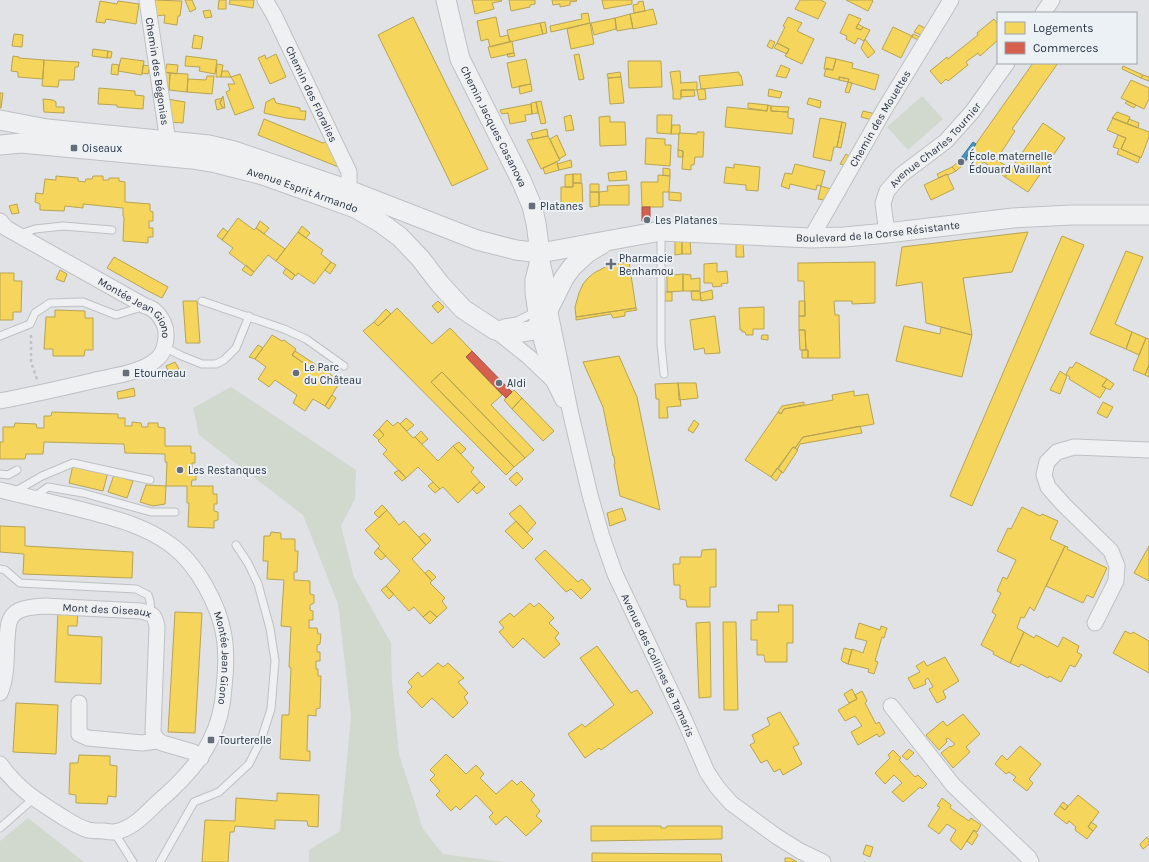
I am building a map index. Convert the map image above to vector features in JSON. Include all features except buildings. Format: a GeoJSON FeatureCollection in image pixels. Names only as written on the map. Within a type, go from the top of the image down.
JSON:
{"type":"FeatureCollection","features":[{"type":"Feature","properties":{"kind":"street","name":"Chemin des Bégonias"},"geometry":{"type":"LineString","coordinates":[[147,0],[168,142]]}},
{"type":"Feature","properties":{"kind":"street","name":"Chemin des Floralies"},"geometry":{"type":"LineString","coordinates":[[265,0],[274,15],[349,172],[349,182],[346,189]]}},
{"type":"Feature","properties":{"kind":"street","name":"Chemin Jacques Casanova"},"geometry":{"type":"LineString","coordinates":[[446,0],[460,59],[521,180],[532,206],[540,253]]}},
{"type":"Feature","properties":{"kind":"street","name":"Chemin des Mouettes"},"geometry":{"type":"LineString","coordinates":[[811,238],[884,110],[952,0]]}},
{"type":"Feature","properties":{"kind":"street"},"geometry":{"type":"LineString","coordinates":[[1044,12],[1052,0]]}},
{"type":"Feature","properties":{"kind":"street","name":"Avenue Charles Tournier"},"geometry":{"type":"LineString","coordinates":[[887,233],[883,203],[887,191],[901,175],[946,141],[972,112],[1006,64]]}},
{"type":"Feature","properties":{"kind":"street","name":"Avenue Esprit Armando"},"geometry":{"type":"LineString","coordinates":[[0,120],[47,129],[209,146],[234,151],[346,189],[477,240],[516,250],[540,253]]}},
{"type":"Feature","properties":{"kind":"street","name":"Avenue Esprit Armando"},"geometry":{"type":"LineString","coordinates":[[0,145],[21,143],[198,160],[263,175],[355,208],[400,237],[420,258],[440,284],[463,309],[495,330],[523,332],[534,330],[543,312]]}},
{"type":"Feature","properties":{"kind":"street","name":"Boulevard de la Corse Résistante"},"geometry":{"type":"LineString","coordinates":[[540,253],[661,230],[811,238],[844,237],[1013,218],[1072,215],[1149,215]]}},
{"type":"Feature","properties":{"kind":"street","name":"Montée Jean Giono"},"geometry":{"type":"LineString","coordinates":[[0,221],[6,228],[151,308],[161,317],[166,328],[164,347],[159,357],[148,365],[138,369],[41,393],[0,401]]}},
{"type":"Feature","properties":{"kind":"street","name":"Boulevard de la Corse Résistante"},"geometry":{"type":"LineString","coordinates":[[543,312],[572,267],[587,253],[608,240]]}},
{"type":"Feature","properties":{"kind":"street","name":"Avenue des Collines de Tamaris"},"geometry":{"type":"LineString","coordinates":[[540,253],[546,279],[543,312],[553,380],[571,415]]}},
{"type":"Feature","properties":{"kind":"street","name":"Avenue des Collines de Tamaris"},"geometry":{"type":"LineString","coordinates":[[543,312],[571,415],[590,495],[602,537],[615,574],[685,721],[707,772],[731,802],[776,836],[800,851],[824,862]]}},
{"type":"Feature","properties":{"kind":"street","name":"Avenue des Collines de Tamaris"},"geometry":{"type":"LineString","coordinates":[[495,330],[529,357],[553,380]]}},
{"type":"Feature","properties":{"kind":"street"},"geometry":{"type":"LineString","coordinates":[[1095,623],[1116,581],[1117,566],[1111,552],[1048,487],[1044,475],[1047,462],[1057,452],[1074,447],[1149,450]]}},
{"type":"Feature","properties":{"kind":"street","name":"Montée Jean Giono"},"geometry":{"type":"LineString","coordinates":[[6,491],[130,523],[154,534],[173,546],[188,560],[208,591],[220,620],[226,653],[226,671],[222,706],[211,740],[201,758],[172,789],[133,824],[114,832],[88,830],[77,826],[33,799]]}},
{"type":"Feature","properties":{"kind":"street","name":"Mont des Oiseaux"},"geometry":{"type":"LineString","coordinates":[[0,693],[4,673],[8,627],[11,618],[20,610],[30,607],[45,606],[141,610],[151,613],[156,619],[157,627],[153,731],[154,736],[158,741]]}},
{"type":"Feature","properties":{"kind":"street"},"geometry":{"type":"LineString","coordinates":[[79,703],[79,734],[88,738],[142,743],[158,741],[193,752],[201,758]]}},
{"type":"Feature","properties":{"kind":"street"},"geometry":{"type":"LineString","coordinates":[[891,706],[953,785],[1029,858],[1031,862]]}},
{"type":"Feature","properties":{"kind":"street"},"geometry":{"type":"LineString","coordinates":[[0,764],[14,782],[33,799]]}},
{"type":"Feature","properties":{"kind":"lane"},"geometry":{"type":"LineString","coordinates":[[18,234],[35,229],[63,226],[112,230]]}},
{"type":"Feature","properties":{"kind":"lane"},"geometry":{"type":"LineString","coordinates":[[661,230],[660,344],[664,374]]}},
{"type":"Feature","properties":{"kind":"lane"},"geometry":{"type":"LineString","coordinates":[[202,301],[284,328],[306,339],[344,366]]}},
{"type":"Feature","properties":{"kind":"lane"},"geometry":{"type":"LineString","coordinates":[[0,336],[30,324],[35,313],[50,303],[83,302],[116,315],[145,306]]}},
{"type":"Feature","properties":{"kind":"lane"},"geometry":{"type":"LineString","coordinates":[[478,320],[503,324],[543,312]]}},
{"type":"Feature","properties":{"kind":"lane"},"geometry":{"type":"LineString","coordinates":[[164,347],[202,364],[216,364],[224,360],[236,348],[249,316]]}},
{"type":"Feature","properties":{"kind":"lane"},"geometry":{"type":"LineString","coordinates":[[6,491],[73,463],[150,480]]}},
{"type":"Feature","properties":{"kind":"lane"},"geometry":{"type":"LineString","coordinates":[[0,474],[8,475],[17,470]]}},
{"type":"Feature","properties":{"kind":"lane"},"geometry":{"type":"LineString","coordinates":[[32,498],[48,487],[83,493],[151,512],[175,512]]}},
{"type":"Feature","properties":{"kind":"lane"},"geometry":{"type":"LineString","coordinates":[[160,862],[194,802],[219,792],[248,764],[261,740],[271,709],[275,661],[270,628],[258,584],[248,563],[236,545]]}},
{"type":"Feature","properties":{"kind":"lane"},"geometry":{"type":"LineString","coordinates":[[0,569],[5,570],[20,583],[136,589],[148,594],[151,613]]}},
{"type":"Feature","properties":{"kind":"lane"},"geometry":{"type":"LineString","coordinates":[[0,828],[33,799]]}},
{"type":"Feature","properties":{"kind":"lane"},"geometry":{"type":"LineString","coordinates":[[114,832],[133,862]]}},
{"type":"Feature","properties":{"kind":"path"},"geometry":{"type":"LineString","coordinates":[[30,324],[31,362],[39,385]]}},
{"type":"Feature","properties":{"kind":"shaded area"},"geometry":{"type":"Polygon","coordinates":[[[922,96],[943,119],[908,150],[887,127],[922,96]]]}},
{"type":"Feature","properties":{"kind":"shaded area"},"geometry":{"type":"Polygon","coordinates":[[[231,387],[356,470],[355,499],[341,526],[354,577],[391,643],[392,681],[399,754],[423,829],[443,854],[504,862],[309,862],[309,850],[340,831],[351,717],[338,604],[303,515],[199,435],[193,408],[231,387]]]}},
{"type":"Feature","properties":{"kind":"shaded area"},"geometry":{"type":"Polygon","coordinates":[[[28,818],[84,862],[0,862],[0,841],[28,818]]]}},
{"type":"Feature","properties":{"kind":"place","name":"Oiseaux"},"geometry":{"type":"Point","coordinates":[74,148]}},
{"type":"Feature","properties":{"kind":"place","name":"École maternelle Édouard Vaillant"},"geometry":{"type":"Point","coordinates":[961,162]}},
{"type":"Feature","properties":{"kind":"place","name":"Platanes"},"geometry":{"type":"Point","coordinates":[532,206]}},
{"type":"Feature","properties":{"kind":"place","name":"Les Platanes"},"geometry":{"type":"Point","coordinates":[647,220]}},
{"type":"Feature","properties":{"kind":"place","name":"Pharmacie Benhamou"},"geometry":{"type":"Point","coordinates":[611,264]}},
{"type":"Feature","properties":{"kind":"place","name":"Etourneau"},"geometry":{"type":"Point","coordinates":[126,373]}},
{"type":"Feature","properties":{"kind":"place","name":"Le Parc du Château"},"geometry":{"type":"Point","coordinates":[296,373]}},
{"type":"Feature","properties":{"kind":"place","name":"Aldi"},"geometry":{"type":"Point","coordinates":[499,383]}},
{"type":"Feature","properties":{"kind":"place","name":"Les Restanques"},"geometry":{"type":"Point","coordinates":[180,470]}},
{"type":"Feature","properties":{"kind":"place","name":"Tourterelle"},"geometry":{"type":"Point","coordinates":[211,740]}}]}
